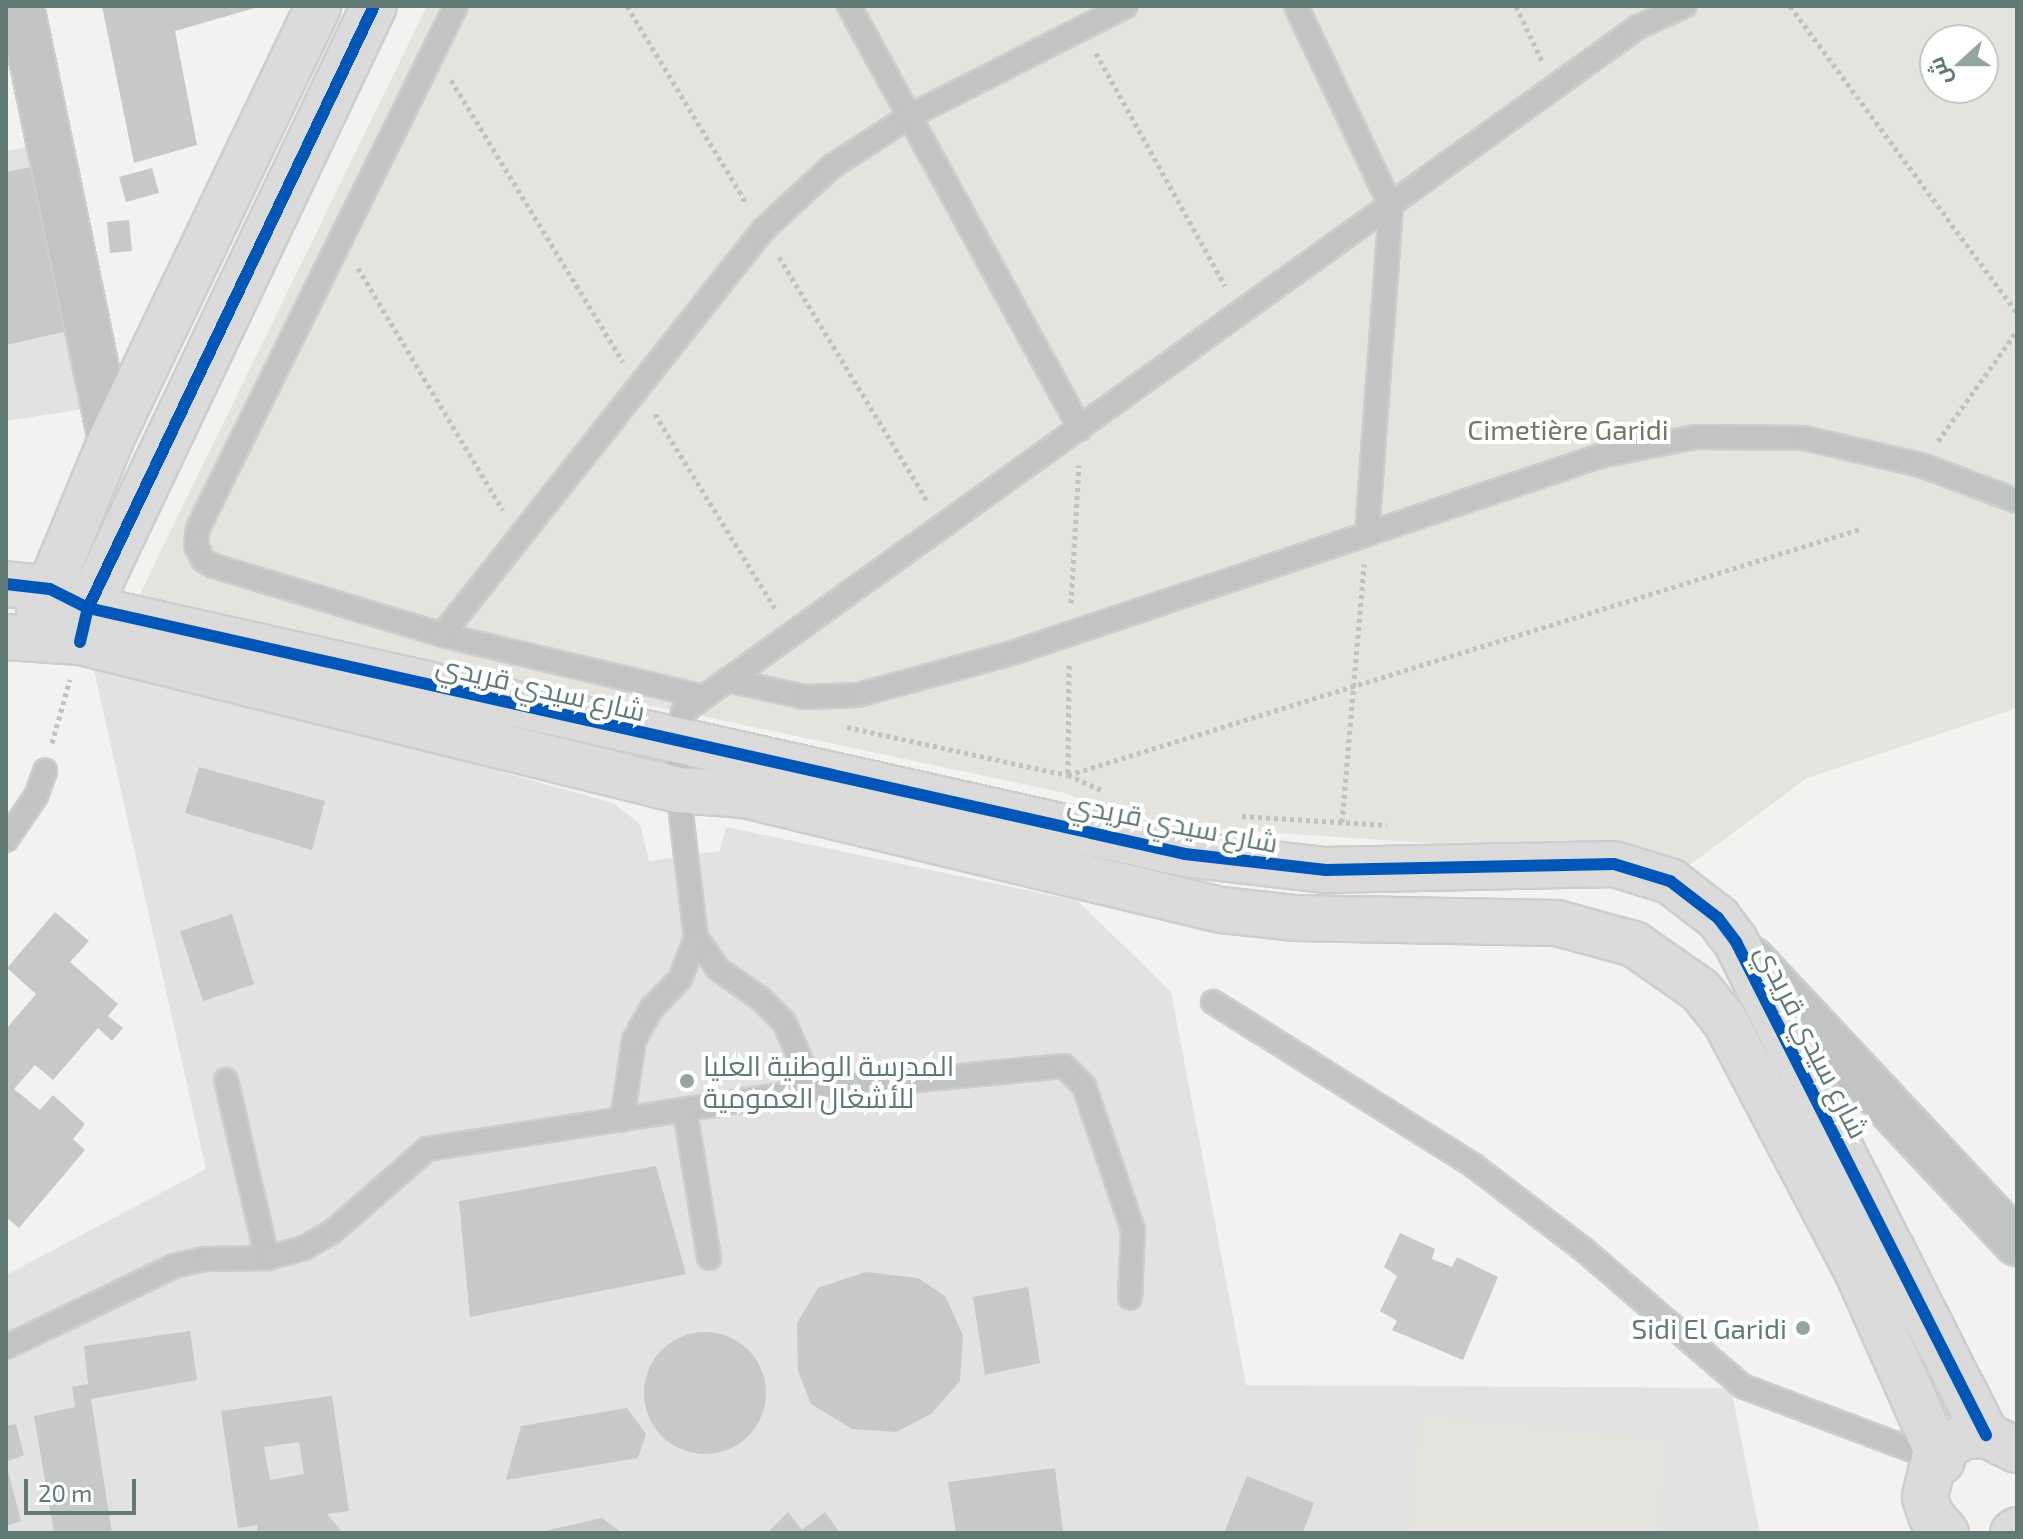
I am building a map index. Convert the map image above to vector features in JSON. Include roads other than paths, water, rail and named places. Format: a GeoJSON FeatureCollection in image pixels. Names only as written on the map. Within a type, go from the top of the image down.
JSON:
{"type":"FeatureCollection","features":[{"type":"Feature","properties":{"kind":"street"},"geometry":{"type":"LineString","coordinates":[[21,6],[111,439]]}},
{"type":"Feature","properties":{"kind":"street"},"geometry":{"type":"LineString","coordinates":[[17,637],[50,589],[111,439],[318,6]]}},
{"type":"Feature","properties":{"kind":"street"},"geometry":{"type":"LineString","coordinates":[[17,637],[84,625],[374,6]]}},
{"type":"Feature","properties":{"kind":"street"},"geometry":{"type":"LineString","coordinates":[[6,584],[50,589]]}},
{"type":"Feature","properties":{"kind":"street","name":"شارع سيدي قريدي"},"geometry":{"type":"LineString","coordinates":[[50,589],[84,625],[678,790],[745,795],[1222,910],[1294,918],[1557,923],[1634,944],[1669,964],[1725,1021],[1857,1271],[1938,1460]]}},
{"type":"Feature","properties":{"kind":"street","name":"شارع سيدي قريدي"},"geometry":{"type":"LineString","coordinates":[[84,625],[677,743],[741,751],[1235,863],[1326,870],[1614,864],[1643,870],[1695,897],[1736,942],[2002,1443]]}},
{"type":"Feature","properties":{"kind":"street"},"geometry":{"type":"LineString","coordinates":[[1736,942],[2017,1243]]}},
{"type":"Feature","properties":{"kind":"street"},"geometry":{"type":"LineString","coordinates":[[1945,1533],[1925,1497],[1938,1460],[1948,1445],[1966,1436],[2002,1443]]}},
{"type":"Feature","properties":{"kind":"lane"},"geometry":{"type":"LineString","coordinates":[[456,6],[198,528],[196,545],[203,560],[214,566],[442,635],[704,697]]}},
{"type":"Feature","properties":{"kind":"lane"},"geometry":{"type":"LineString","coordinates":[[849,6],[1081,429]]}},
{"type":"Feature","properties":{"kind":"lane"},"geometry":{"type":"LineString","coordinates":[[442,635],[518,535],[763,230],[831,167],[910,116],[1126,6]]}},
{"type":"Feature","properties":{"kind":"lane"},"geometry":{"type":"LineString","coordinates":[[1296,6],[1391,206],[1367,531]]}},
{"type":"Feature","properties":{"kind":"lane"},"geometry":{"type":"LineString","coordinates":[[622,1120],[634,1040],[652,1008],[680,979],[696,938],[678,790],[677,743],[683,712],[1241,315],[1638,27],[1684,6]]}},
{"type":"Feature","properties":{"kind":"lane"},"geometry":{"type":"LineString","coordinates":[[727,680],[804,697],[858,695],[1012,653],[1367,531],[1600,456],[1695,437],[1804,438],[1921,465],[2017,501]]}},
{"type":"Feature","properties":{"kind":"lane"},"geometry":{"type":"LineString","coordinates":[[6,840],[36,796],[45,771]]}},
{"type":"Feature","properties":{"kind":"lane"},"geometry":{"type":"LineString","coordinates":[[696,938],[718,969],[761,999],[784,1022],[814,1090]]}},
{"type":"Feature","properties":{"kind":"lane"},"geometry":{"type":"LineString","coordinates":[[1213,1002],[1474,1166],[1583,1249],[1742,1386],[1938,1460]]}},
{"type":"Feature","properties":{"kind":"lane"},"geometry":{"type":"LineString","coordinates":[[6,1347],[174,1266],[267,1258],[332,1232],[427,1149],[814,1090],[1064,1066],[1090,1099],[1133,1230],[1130,1298]]}},
{"type":"Feature","properties":{"kind":"lane"},"geometry":{"type":"LineString","coordinates":[[226,1080],[267,1258]]}},
{"type":"Feature","properties":{"kind":"lane"},"geometry":{"type":"LineString","coordinates":[[685,1111],[709,1258]]}},
{"type":"Feature","properties":{"kind":"place","name":"المدرسة الوطنية العليا للأشغال العمومية"},"geometry":{"type":"Point","coordinates":[687,1081]}},
{"type":"Feature","properties":{"kind":"place","name":"Sidi El Garidi"},"geometry":{"type":"Point","coordinates":[1803,1328]}},
{"type":"Feature","properties":{"kind":"park label","name":"Cimetière Garidi"},"geometry":{"type":"Point","coordinates":[1568,429]}}]}
